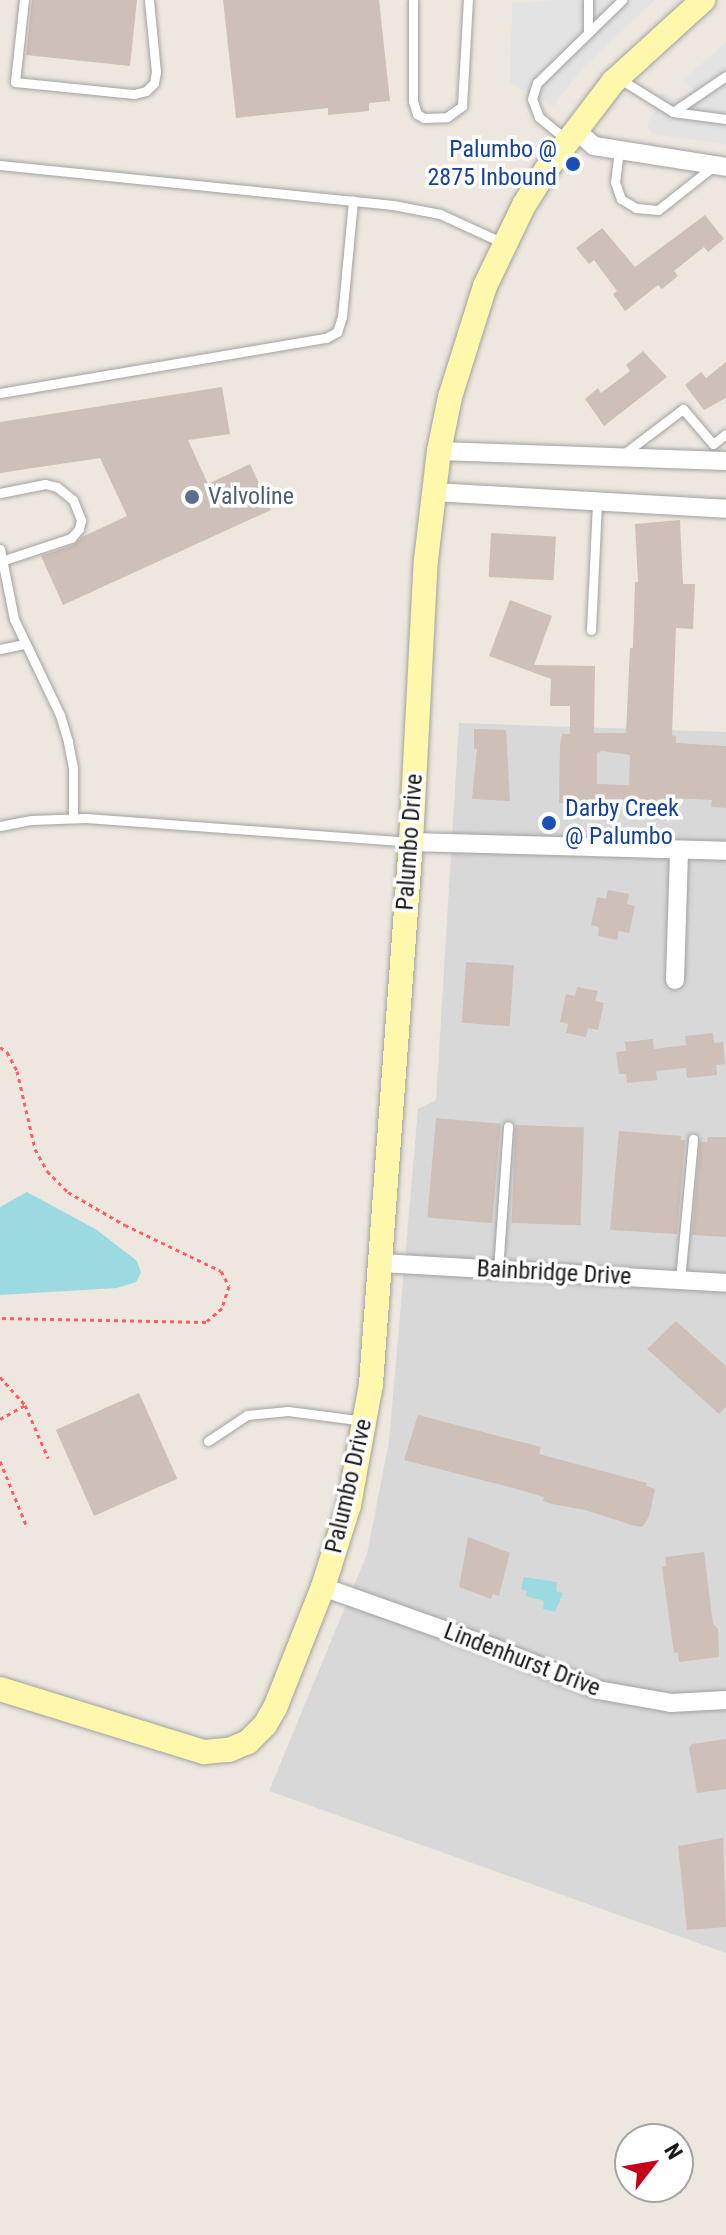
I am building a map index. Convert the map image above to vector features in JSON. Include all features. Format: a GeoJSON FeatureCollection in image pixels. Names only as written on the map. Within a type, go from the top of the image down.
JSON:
{"type":"FeatureCollection","features":[{"type":"Feature","properties":{"kind":"street","name":"Palumbo Drive"},"geometry":{"type":"LineString","coordinates":[[0,1689],[204,1752],[229,1750],[248,1742],[260,1732],[275,1708],[323,1587],[349,1505],[365,1421],[382,1263],[439,451],[472,322],[504,243],[571,134],[617,78],[703,0]]}},
{"type":"Feature","properties":{"kind":"street"},"geometry":{"type":"LineString","coordinates":[[571,134],[594,146],[720,166]]}},
{"type":"Feature","properties":{"kind":"street"},"geometry":{"type":"LineString","coordinates":[[439,451],[618,458],[717,455]]}},
{"type":"Feature","properties":{"kind":"street"},"geometry":{"type":"LineString","coordinates":[[434,492],[726,509]]}},
{"type":"Feature","properties":{"kind":"street"},"geometry":{"type":"LineString","coordinates":[[411,842],[726,851]]}},
{"type":"Feature","properties":{"kind":"street"},"geometry":{"type":"LineString","coordinates":[[675,980],[679,850]]}},
{"type":"Feature","properties":{"kind":"street","name":"Bainbridge Drive"},"geometry":{"type":"LineString","coordinates":[[382,1263],[726,1283]]}},
{"type":"Feature","properties":{"kind":"street","name":"Lindenhurst Drive"},"geometry":{"type":"LineString","coordinates":[[323,1587],[494,1648],[598,1690],[671,1703],[726,1700]]}},
{"type":"Feature","properties":{"kind":"lane"},"geometry":{"type":"LineString","coordinates":[[24,0],[15,82],[134,94],[146,91],[154,83],[156,72],[149,0]]}},
{"type":"Feature","properties":{"kind":"lane"},"geometry":{"type":"LineString","coordinates":[[413,0],[413,101],[417,114],[424,118],[447,117],[462,106],[468,0]]}},
{"type":"Feature","properties":{"kind":"lane"},"geometry":{"type":"LineString","coordinates":[[588,0],[588,33]]}},
{"type":"Feature","properties":{"kind":"lane"},"geometry":{"type":"LineString","coordinates":[[571,134],[539,117],[532,99],[537,83],[622,0]]}},
{"type":"Feature","properties":{"kind":"lane"},"geometry":{"type":"LineString","coordinates":[[673,112],[726,76]]}},
{"type":"Feature","properties":{"kind":"lane"},"geometry":{"type":"LineString","coordinates":[[617,78],[673,112],[726,119]]}},
{"type":"Feature","properties":{"kind":"lane"},"geometry":{"type":"LineString","coordinates":[[619,150],[615,182],[621,199],[636,208],[658,210],[720,166]]}},
{"type":"Feature","properties":{"kind":"lane"},"geometry":{"type":"LineString","coordinates":[[0,165],[353,201],[440,214],[504,243]]}},
{"type":"Feature","properties":{"kind":"lane"},"geometry":{"type":"LineString","coordinates":[[0,393],[326,338],[337,332],[342,317],[353,201]]}},
{"type":"Feature","properties":{"kind":"lane"},"geometry":{"type":"LineString","coordinates":[[618,458],[683,409],[717,455]]}},
{"type":"Feature","properties":{"kind":"lane"},"geometry":{"type":"LineString","coordinates":[[717,455],[726,434]]}},
{"type":"Feature","properties":{"kind":"lane"},"geometry":{"type":"LineString","coordinates":[[0,493],[45,484],[57,487],[73,500],[81,520],[79,529],[71,538],[4,560]]}},
{"type":"Feature","properties":{"kind":"lane"},"geometry":{"type":"LineString","coordinates":[[591,630],[597,501]]}},
{"type":"Feature","properties":{"kind":"lane"},"geometry":{"type":"LineString","coordinates":[[0,549],[14,619],[60,715],[73,768],[73,818]]}},
{"type":"Feature","properties":{"kind":"lane"},"geometry":{"type":"LineString","coordinates":[[0,649],[24,644]]}},
{"type":"Feature","properties":{"kind":"lane"},"geometry":{"type":"LineString","coordinates":[[0,826],[73,818],[188,823],[411,842]]}},
{"type":"Feature","properties":{"kind":"lane"},"geometry":{"type":"LineString","coordinates":[[498,1270],[508,1126]]}},
{"type":"Feature","properties":{"kind":"lane"},"geometry":{"type":"LineString","coordinates":[[680,1280],[693,1139]]}},
{"type":"Feature","properties":{"kind":"lane"},"geometry":{"type":"LineString","coordinates":[[208,1441],[247,1415],[288,1411],[365,1421]]}},
{"type":"Feature","properties":{"kind":"path"},"geometry":{"type":"LineString","coordinates":[[0,1047],[7,1052],[17,1071],[35,1149],[47,1171],[68,1192],[125,1225],[221,1271],[229,1286],[222,1308],[206,1322],[0,1318]]}},
{"type":"Feature","properties":{"kind":"path"},"geometry":{"type":"LineString","coordinates":[[0,1377],[25,1405],[48,1458]]}},
{"type":"Feature","properties":{"kind":"path"},"geometry":{"type":"LineString","coordinates":[[0,1419],[25,1405]]}},
{"type":"Feature","properties":{"kind":"path"},"geometry":{"type":"LineString","coordinates":[[0,1461],[27,1527]]}},
{"type":"Feature","properties":{"kind":"shaded area"},"geometry":{"type":"Polygon","coordinates":[[[655,0],[583,68],[553,106],[510,83],[512,3],[655,0]]]}},
{"type":"Feature","properties":{"kind":"shaded area"},"geometry":{"type":"Polygon","coordinates":[[[726,42],[726,144],[652,134],[647,126],[662,93],[674,99],[688,96],[694,90],[683,80],[726,42]]]}},
{"type":"Feature","properties":{"kind":"shaded area"},"geometry":{"type":"Polygon","coordinates":[[[459,723],[726,732],[726,1953],[269,1791],[367,1554],[389,1441],[418,1109],[436,1100],[459,723]]]}},
{"type":"Feature","properties":{"kind":"water"},"geometry":{"type":"Polygon","coordinates":[[[27,1192],[97,1230],[137,1261],[141,1273],[136,1282],[117,1288],[0,1295],[0,1207],[27,1192]]]}},
{"type":"Feature","properties":{"kind":"water"},"geometry":{"type":"Polygon","coordinates":[[[524,1577],[557,1582],[556,1591],[563,1593],[555,1612],[543,1609],[544,1601],[526,1596],[527,1591],[521,1589],[524,1577]]]}},
{"type":"Feature","properties":{"kind":"building"},"geometry":{"type":"Polygon","coordinates":[[[32,0],[137,0],[130,66],[26,55],[32,0]]]}},
{"type":"Feature","properties":{"kind":"building"},"geometry":{"type":"Polygon","coordinates":[[[223,0],[379,0],[390,101],[369,103],[369,111],[328,115],[328,108],[236,118],[223,0]]]}},
{"type":"Feature","properties":{"kind":"building"},"geometry":{"type":"Polygon","coordinates":[[[705,215],[724,239],[708,252],[704,247],[674,271],[678,276],[662,289],[658,285],[625,311],[613,294],[617,291],[594,260],[589,264],[576,248],[602,228],[635,267],[705,215]]]}},
{"type":"Feature","properties":{"kind":"building"},"geometry":{"type":"Polygon","coordinates":[[[643,351],[667,377],[604,426],[585,399],[598,388],[601,393],[630,371],[626,365],[643,351]]]}},
{"type":"Feature","properties":{"kind":"building"},"geometry":{"type":"Polygon","coordinates":[[[726,362],[726,398],[704,410],[685,385],[701,372],[706,378],[726,362]]]}},
{"type":"Feature","properties":{"kind":"building","name":"Valvoline"},"geometry":{"type":"Polygon","coordinates":[[[222,387],[230,434],[188,440],[208,484],[250,464],[271,510],[63,605],[41,556],[73,545],[82,537],[127,516],[100,458],[0,473],[0,422],[222,387]]]}},
{"type":"Feature","properties":{"kind":"building"},"geometry":{"type":"Polygon","coordinates":[[[680,520],[683,584],[695,584],[693,629],[676,628],[672,735],[676,736],[676,743],[726,746],[726,808],[711,807],[712,800],[673,798],[657,799],[656,807],[559,803],[560,747],[562,734],[570,734],[570,706],[550,706],[551,679],[489,656],[510,600],[552,616],[534,665],[595,666],[594,733],[626,733],[635,582],[638,582],[635,524],[680,520]],[[597,753],[597,784],[629,785],[630,755],[597,753]]]}},
{"type":"Feature","properties":{"kind":"building"},"geometry":{"type":"Polygon","coordinates":[[[491,533],[556,536],[554,580],[489,577],[491,533]]]}},
{"type":"Feature","properties":{"kind":"building"},"geometry":{"type":"Polygon","coordinates":[[[474,729],[506,730],[510,801],[472,799],[477,749],[474,749],[474,729]]]}},
{"type":"Feature","properties":{"kind":"building"},"geometry":{"type":"Polygon","coordinates":[[[608,890],[629,894],[627,904],[635,906],[629,933],[619,931],[617,940],[598,936],[599,927],[591,925],[597,897],[606,899],[608,890]]]}},
{"type":"Feature","properties":{"kind":"building"},"geometry":{"type":"Polygon","coordinates":[[[466,962],[514,965],[510,1026],[462,1023],[466,962]]]}},
{"type":"Feature","properties":{"kind":"building"},"geometry":{"type":"Polygon","coordinates":[[[577,987],[598,991],[595,1001],[604,1003],[598,1030],[588,1028],[586,1037],[566,1033],[568,1024],[560,1022],[566,994],[575,996],[577,987]]]}},
{"type":"Feature","properties":{"kind":"building"},"geometry":{"type":"Polygon","coordinates":[[[713,1033],[714,1043],[723,1042],[725,1064],[716,1065],[717,1075],[687,1078],[686,1068],[656,1071],[657,1080],[627,1083],[626,1074],[619,1074],[616,1052],[626,1051],[625,1042],[653,1039],[654,1049],[686,1045],[685,1036],[713,1033]]]}},
{"type":"Feature","properties":{"kind":"building"},"geometry":{"type":"Polygon","coordinates":[[[436,1118],[501,1124],[492,1223],[427,1218],[436,1118]]]}},
{"type":"Feature","properties":{"kind":"building"},"geometry":{"type":"Polygon","coordinates":[[[515,1125],[584,1127],[581,1225],[512,1223],[515,1125]]]}},
{"type":"Feature","properties":{"kind":"building"},"geometry":{"type":"Polygon","coordinates":[[[619,1131],[681,1136],[681,1140],[685,1140],[677,1234],[610,1230],[619,1131]]]}},
{"type":"Feature","properties":{"kind":"building"},"geometry":{"type":"Polygon","coordinates":[[[708,1137],[726,1137],[726,1237],[692,1235],[700,1142],[707,1142],[708,1137]]]}},
{"type":"Feature","properties":{"kind":"building"},"geometry":{"type":"Polygon","coordinates":[[[676,1321],[726,1366],[726,1407],[719,1414],[647,1349],[676,1321]]]}},
{"type":"Feature","properties":{"kind":"building"},"geometry":{"type":"Polygon","coordinates":[[[139,1393],[177,1479],[94,1516],[56,1430],[139,1393]]]}},
{"type":"Feature","properties":{"kind":"building"},"geometry":{"type":"Polygon","coordinates":[[[418,1415],[541,1447],[539,1454],[647,1483],[646,1486],[655,1489],[649,1517],[642,1527],[635,1526],[585,1510],[552,1504],[543,1501],[544,1497],[513,1488],[404,1460],[418,1415]]]}},
{"type":"Feature","properties":{"kind":"building"},"geometry":{"type":"Polygon","coordinates":[[[468,1537],[510,1553],[499,1596],[493,1594],[491,1599],[459,1587],[468,1537]]]}},
{"type":"Feature","properties":{"kind":"building"},"geometry":{"type":"Polygon","coordinates":[[[704,1552],[713,1624],[718,1629],[719,1657],[679,1662],[678,1652],[674,1653],[662,1567],[666,1566],[665,1557],[704,1552]]]}},
{"type":"Feature","properties":{"kind":"building"},"geometry":{"type":"Polygon","coordinates":[[[726,1739],[726,1789],[697,1793],[689,1748],[692,1744],[726,1739]]]}},
{"type":"Feature","properties":{"kind":"building"},"geometry":{"type":"Polygon","coordinates":[[[723,1838],[726,1927],[687,1930],[678,1846],[723,1838]]]}},
{"type":"Feature","properties":{"kind":"place","name":"Palumbo @ 2875 Inbound"},"geometry":{"type":"Point","coordinates":[573,164]}},
{"type":"Feature","properties":{"kind":"place","name":"Valvoline"},"geometry":{"type":"Point","coordinates":[192,497]}},
{"type":"Feature","properties":{"kind":"place","name":"Darby Creek @ Palumbo"},"geometry":{"type":"Point","coordinates":[549,823]}}]}
